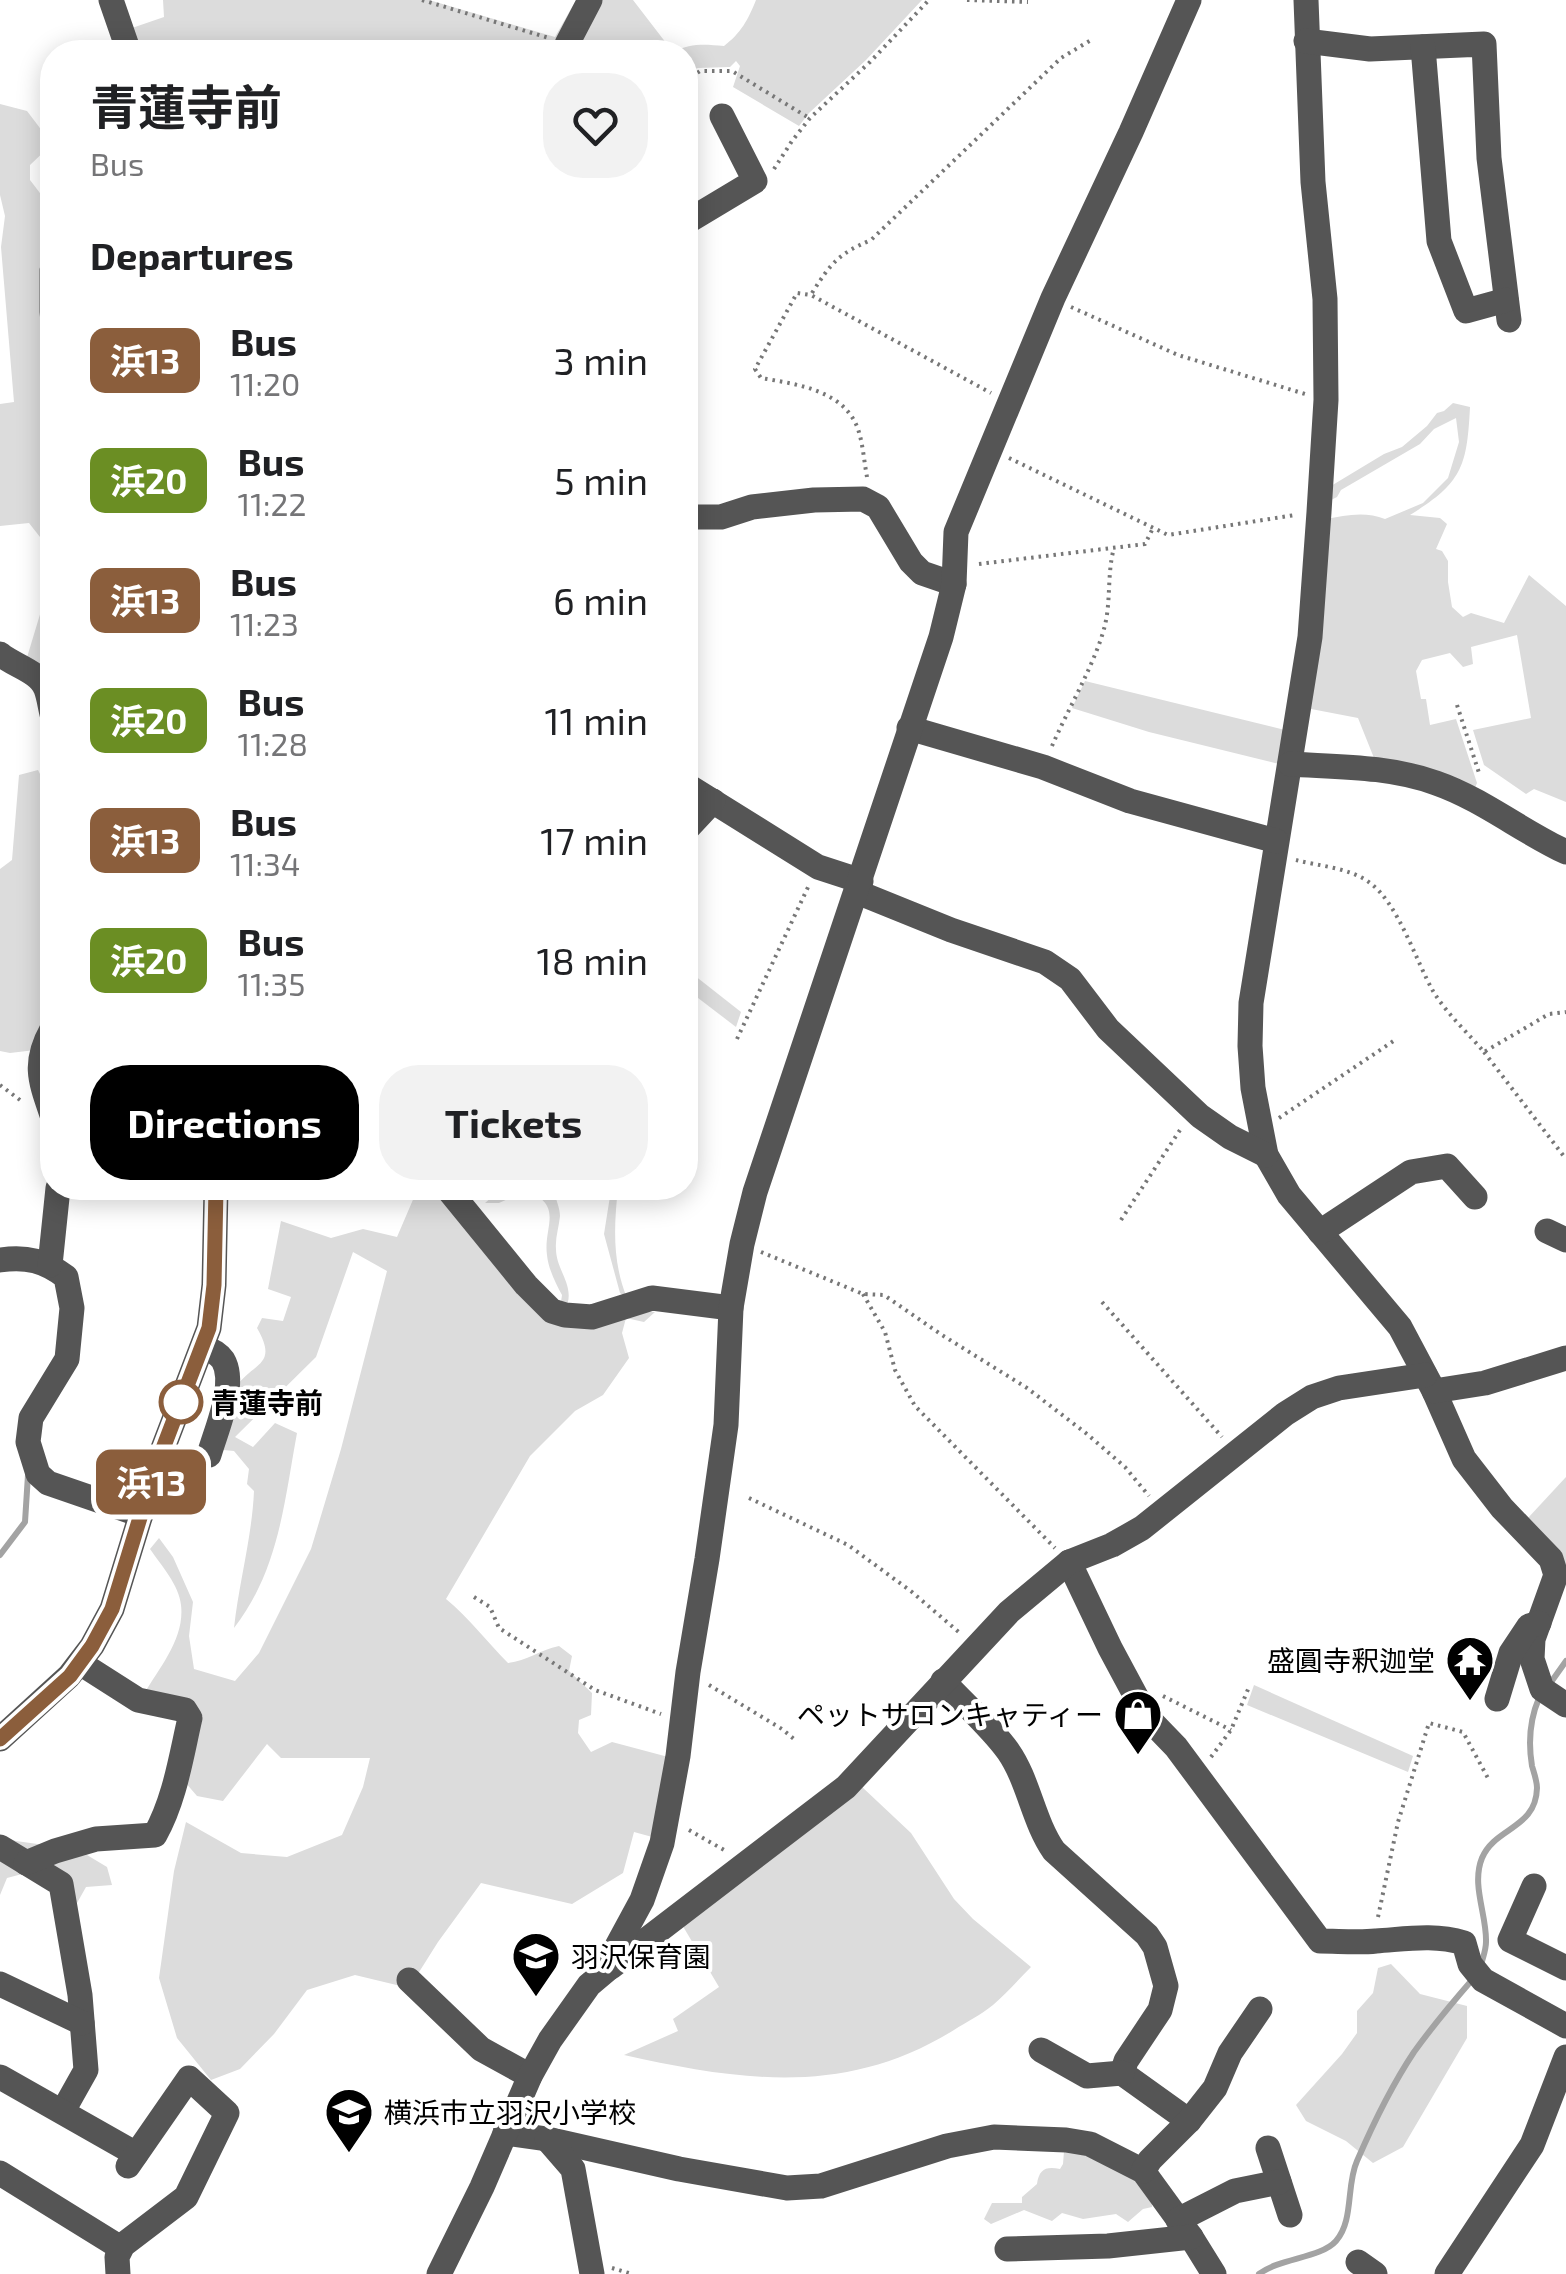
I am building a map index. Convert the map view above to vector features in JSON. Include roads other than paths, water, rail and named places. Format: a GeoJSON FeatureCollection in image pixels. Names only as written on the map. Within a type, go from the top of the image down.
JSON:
{"type":"FeatureCollection","features":[{"type":"Feature","properties":{"kind":"street"},"geometry":{"type":"LineString","coordinates":[[111,0],[125,40]]}},
{"type":"Feature","properties":{"kind":"street"},"geometry":{"type":"LineString","coordinates":[[570,40],[590,0]]}},
{"type":"Feature","properties":{"kind":"street"},"geometry":{"type":"LineString","coordinates":[[608,1969],[642,1900],[662,1844],[726,1425],[731,1308],[755,1192],[941,637],[954,575],[956,532],[1052,298],[1189,0]]}},
{"type":"Feature","properties":{"kind":"street"},"geometry":{"type":"LineString","coordinates":[[1306,0],[1313,182],[1324,299],[1326,400],[1310,637],[1281,849],[1251,1003],[1253,1088],[1264,1142],[1289,1194],[1400,1327],[1464,1459],[1502,1508],[1551,1559],[1556,1575],[1534,1639],[1532,1659],[1542,1689],[1566,1705]]}},
{"type":"Feature","properties":{"kind":"street"},"geometry":{"type":"LineString","coordinates":[[1306,41],[1370,49],[1484,44],[1489,158],[1507,310],[1466,311],[1439,240],[1423,47]]}},
{"type":"Feature","properties":{"kind":"street"},"geometry":{"type":"LineString","coordinates":[[698,215],[755,181],[722,116]]}},
{"type":"Feature","properties":{"kind":"street"},"geometry":{"type":"LineString","coordinates":[[698,517],[721,517],[752,507],[814,500],[863,499],[878,507],[910,562],[922,573],[954,575]]}},
{"type":"Feature","properties":{"kind":"street"},"geometry":{"type":"LineString","coordinates":[[0,654],[40,680]]}},
{"type":"Feature","properties":{"kind":"street"},"geometry":{"type":"LineString","coordinates":[[909,728],[1044,766],[1130,802],[1281,849]]}},
{"type":"Feature","properties":{"kind":"street"},"geometry":{"type":"LineString","coordinates":[[1290,764],[1410,775],[1448,788],[1566,852]]}},
{"type":"Feature","properties":{"kind":"street"},"geometry":{"type":"LineString","coordinates":[[698,792],[818,867],[951,930],[1045,962],[1070,979],[1108,1029],[1194,1109],[1230,1137],[1264,1142]]}},
{"type":"Feature","properties":{"kind":"street"},"geometry":{"type":"LineString","coordinates":[[698,817],[713,801]]}},
{"type":"Feature","properties":{"kind":"street"},"geometry":{"type":"LineString","coordinates":[[1320,1232],[1411,1172],[1447,1166],[1475,1197]]}},
{"type":"Feature","properties":{"kind":"street"},"geometry":{"type":"LineString","coordinates":[[50,1265],[57,1200]]}},
{"type":"Feature","properties":{"kind":"street"},"geometry":{"type":"LineString","coordinates":[[0,1739],[80,1663],[112,1609],[169,1431],[204,1346],[213,1305],[216,1200]]}},
{"type":"Feature","properties":{"kind":"street"},"geometry":{"type":"LineString","coordinates":[[457,1200],[552,1311],[565,1316],[592,1317],[652,1298],[731,1308]]}},
{"type":"Feature","properties":{"kind":"street"},"geometry":{"type":"LineString","coordinates":[[0,1260],[14,1258],[50,1265],[66,1277],[72,1308],[68,1358],[31,1418],[28,1442],[38,1474],[48,1483],[141,1515]]}},
{"type":"Feature","properties":{"kind":"street"},"geometry":{"type":"LineString","coordinates":[[204,1346],[222,1357],[228,1388],[209,1455]]}},
{"type":"Feature","properties":{"kind":"street"},"geometry":{"type":"LineString","coordinates":[[440,2274],[530,2076],[589,1985],[846,1787],[1010,1612],[1069,1562],[1112,1546],[1142,1528],[1285,1414],[1312,1397],[1338,1388],[1485,1383],[1566,1358]]}},
{"type":"Feature","properties":{"kind":"street"},"geometry":{"type":"LineString","coordinates":[[1069,1562],[1147,1718],[1176,1748],[1320,1941],[1372,1942],[1414,1936],[1464,1943],[1470,1964],[1483,1980],[1566,2026]]}},
{"type":"Feature","properties":{"kind":"street"},"geometry":{"type":"LineString","coordinates":[[1497,1699],[1511,1653],[1529,1626],[1539,1623]]}},
{"type":"Feature","properties":{"kind":"street"},"geometry":{"type":"LineString","coordinates":[[26,1863],[96,1839],[156,1835],[180,1764],[190,1718],[184,1710],[138,1700],[80,1663]]}},
{"type":"Feature","properties":{"kind":"street"},"geometry":{"type":"LineString","coordinates":[[944,1681],[1008,1751],[1054,1851],[1147,1935],[1155,1947],[1166,1986],[1160,2010],[1126,2060],[1122,2073]]}},
{"type":"Feature","properties":{"kind":"street"},"geometry":{"type":"LineString","coordinates":[[0,1847],[60,1884],[80,1995],[86,2070],[63,2110]]}},
{"type":"Feature","properties":{"kind":"street"},"geometry":{"type":"LineString","coordinates":[[1534,1886],[1510,1940],[1566,1968]]}},
{"type":"Feature","properties":{"kind":"street"},"geometry":{"type":"LineString","coordinates":[[410,1980],[481,2048],[530,2076]]}},
{"type":"Feature","properties":{"kind":"street"},"geometry":{"type":"LineString","coordinates":[[0,1984],[82,2023]]}},
{"type":"Feature","properties":{"kind":"street"},"geometry":{"type":"LineString","coordinates":[[1143,2171],[1214,2088],[1230,2052],[1260,2009]]}},
{"type":"Feature","properties":{"kind":"street"},"geometry":{"type":"LineString","coordinates":[[1040,2050],[1087,2076],[1122,2073],[1189,2120]]}},
{"type":"Feature","properties":{"kind":"street"},"geometry":{"type":"LineString","coordinates":[[1450,2273],[1525,2158],[1555,2122],[1566,2058]]}},
{"type":"Feature","properties":{"kind":"street"},"geometry":{"type":"LineString","coordinates":[[0,2076],[63,2110],[132,2160],[189,2078],[228,2113],[186,2197],[120,2261],[0,2173]]}},
{"type":"Feature","properties":{"kind":"street"},"geometry":{"type":"LineString","coordinates":[[504,2133],[787,2188],[821,2186],[946,2146],[994,2138],[1090,2144],[1143,2171],[1214,2274]]}},
{"type":"Feature","properties":{"kind":"street"},"geometry":{"type":"LineString","coordinates":[[547,2139],[573,2170],[592,2274]]}},
{"type":"Feature","properties":{"kind":"street"},"geometry":{"type":"LineString","coordinates":[[1268,2148],[1290,2214]]}},
{"type":"Feature","properties":{"kind":"street"},"geometry":{"type":"LineString","coordinates":[[1007,2249],[1108,2246],[1184,2229],[1235,2192],[1279,2182]]}},
{"type":"Feature","properties":{"kind":"waterway"},"geometry":{"type":"LineString","coordinates":[[0,1555],[25,1522],[28,1475]]}},
{"type":"Feature","properties":{"kind":"waterway"},"geometry":{"type":"LineString","coordinates":[[1549,1685],[1566,1661]]}},
{"type":"Feature","properties":{"kind":"waterway"},"geometry":{"type":"LineString","coordinates":[[1481,1965],[1486,1942],[1479,1868],[1488,1848],[1523,1820],[1535,1802],[1537,1785],[1530,1739],[1539,1698]]}},
{"type":"Feature","properties":{"kind":"waterway"},"geometry":{"type":"LineString","coordinates":[[1259,2274],[1321,2251],[1342,2233],[1354,2171],[1383,2105],[1414,2052],[1472,1980]]}},
{"type":"Feature","properties":{"kind":"place","name":"青蓮寺前"},"geometry":{"type":"Point","coordinates":[181,1402]}},
{"type":"Feature","properties":{"kind":"place","name":"盛圓寺釈迦堂"},"geometry":{"type":"Point","coordinates":[1470,1702]}},
{"type":"Feature","properties":{"kind":"place","name":"ペットサロンキャティー"},"geometry":{"type":"Point","coordinates":[1138,1756]}},
{"type":"Feature","properties":{"kind":"place","name":"羽沢保育園"},"geometry":{"type":"Point","coordinates":[536,1998]}},
{"type":"Feature","properties":{"kind":"place","name":"横浜市立羽沢小学校"},"geometry":{"type":"Point","coordinates":[349,2154]}}]}
